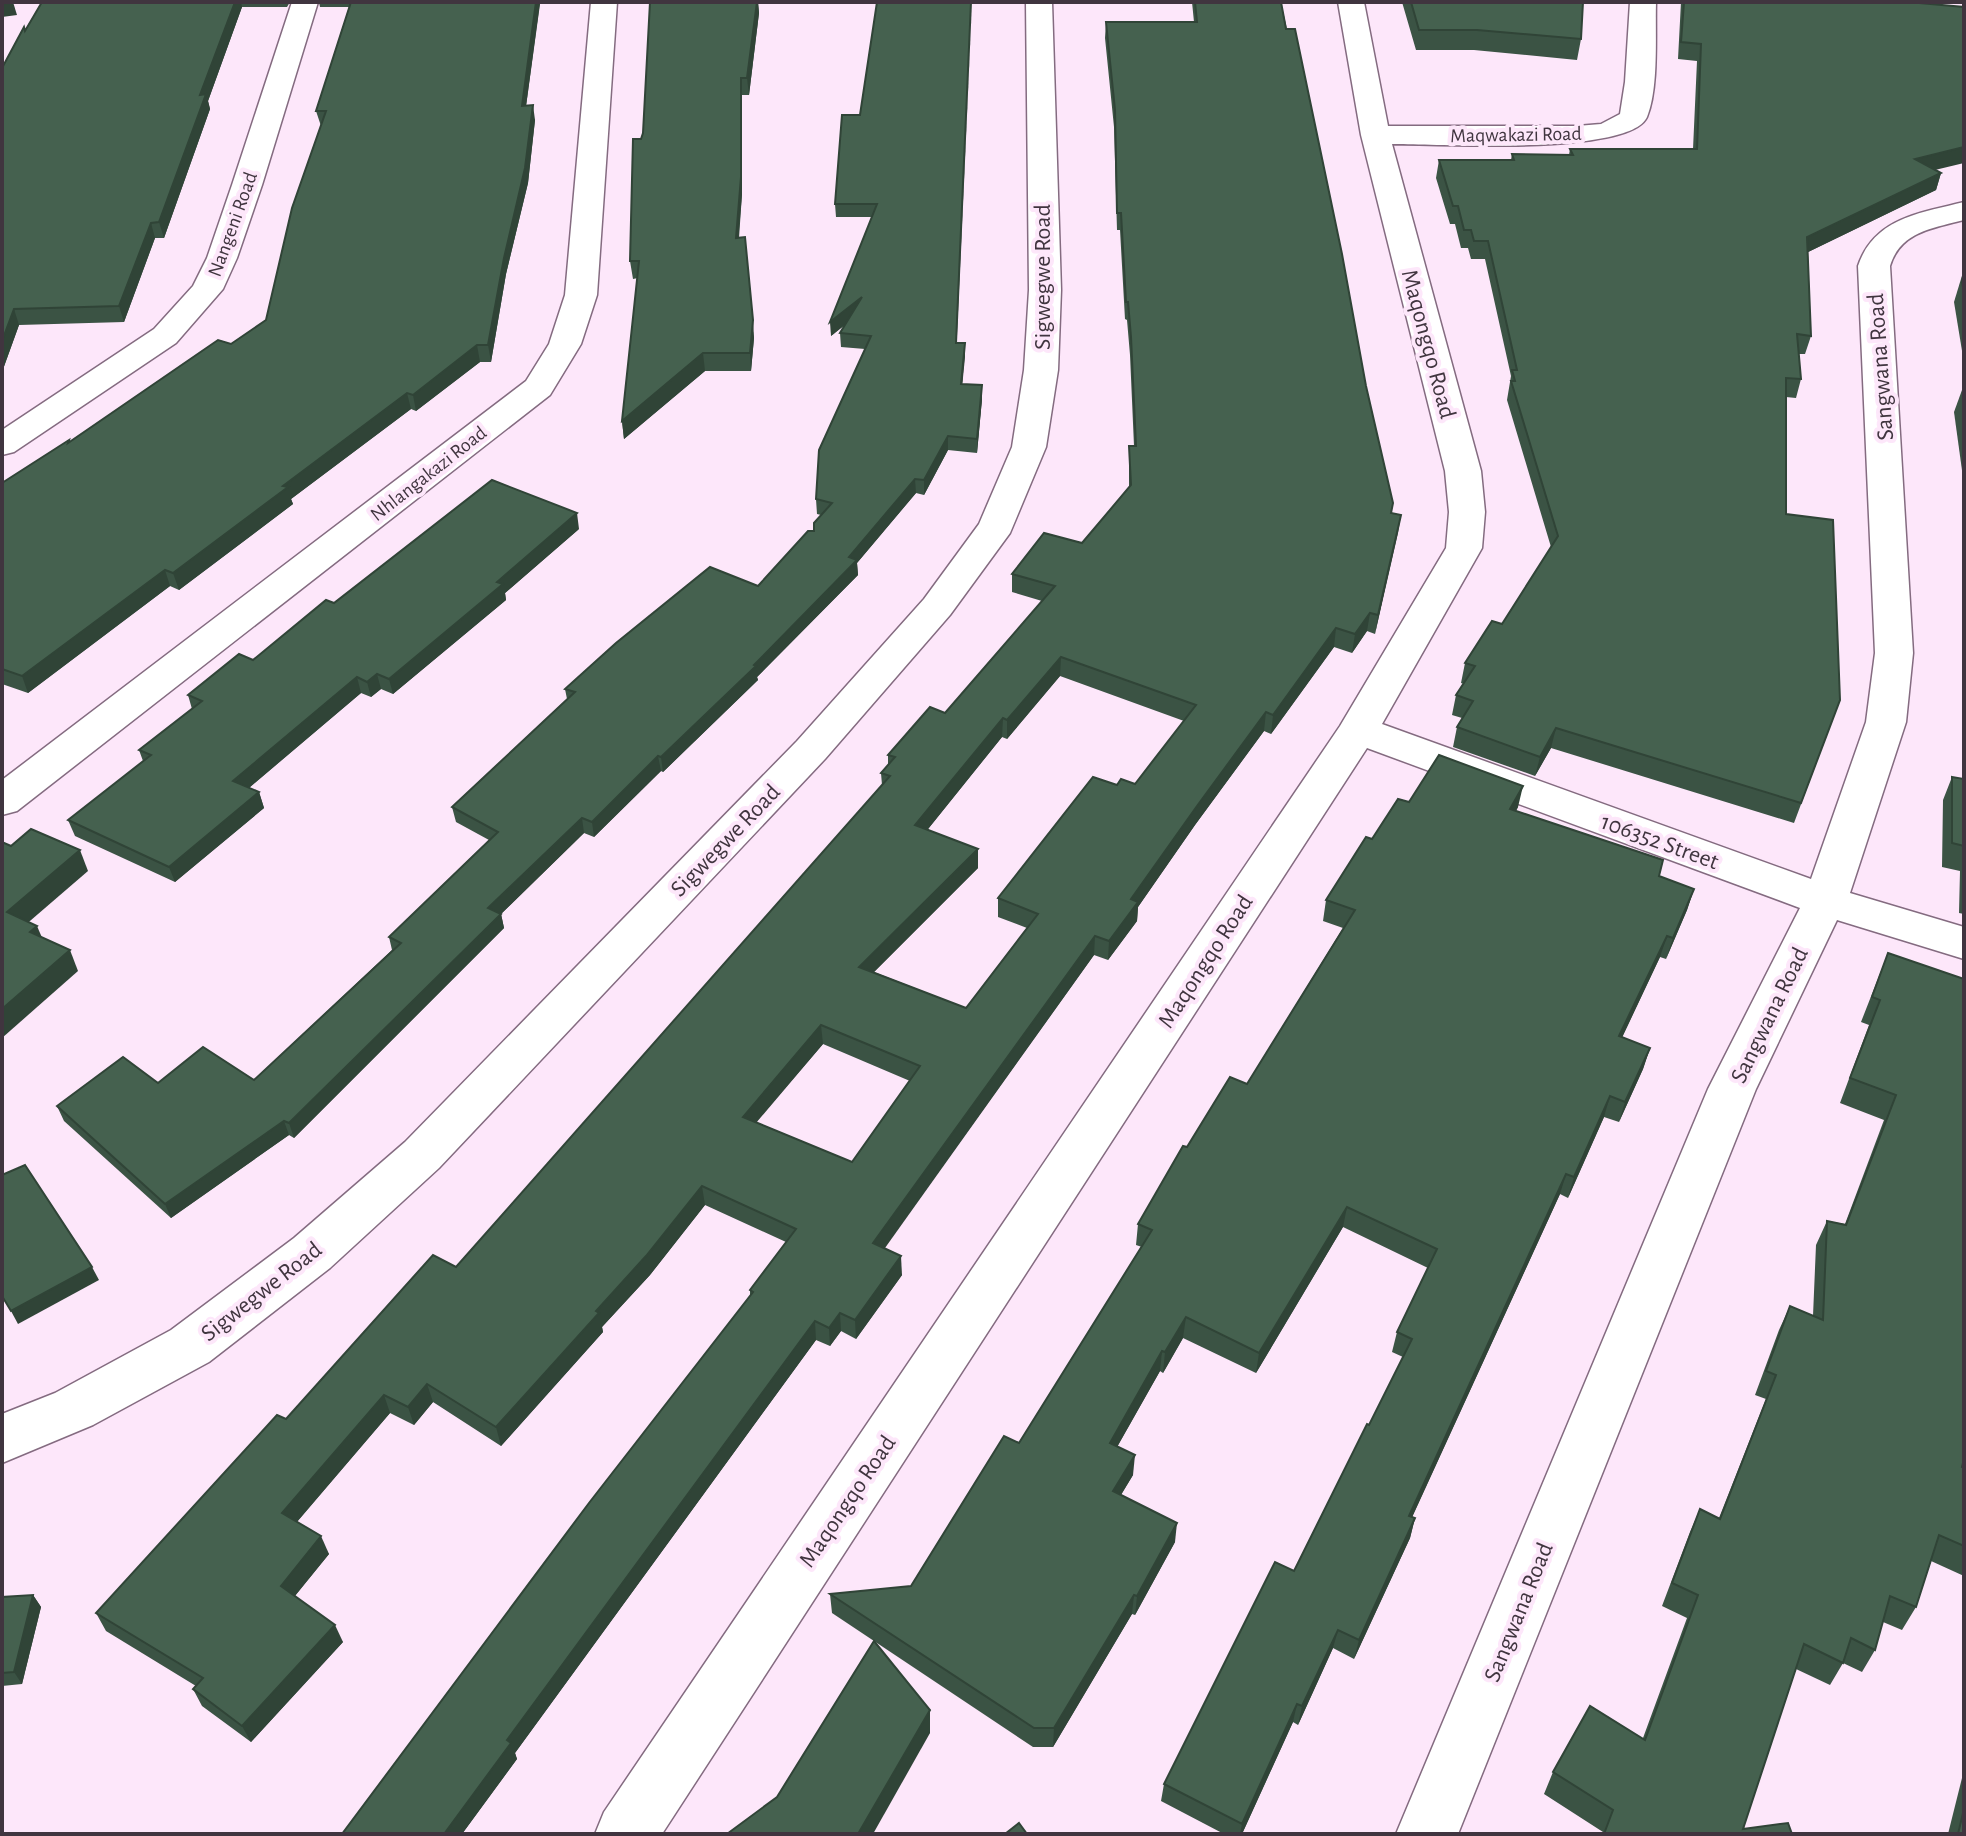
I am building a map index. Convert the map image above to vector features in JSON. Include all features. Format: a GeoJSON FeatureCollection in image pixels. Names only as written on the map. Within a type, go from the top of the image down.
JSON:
{"type":"FeatureCollection","features":[{"type":"Feature","properties":{"kind":"street","name":"Nangeni Road"},"geometry":{"type":"LineString","coordinates":[[2,445],[165,336],[207,289],[222,258],[247,185],[305,2]]}},
{"type":"Feature","properties":{"kind":"street","name":"Nhlangakazi Road"},"geometry":{"type":"LineString","coordinates":[[2,801],[538,388],[569,340],[581,295],[604,2]]}},
{"type":"Feature","properties":{"kind":"street","name":"Sigwegwe Road"},"geometry":{"type":"LineString","coordinates":[[2,1439],[74,1409],[190,1346],[312,1253],[422,1155],[811,750],[937,607],[997,525],[1029,447],[1041,370],[1045,290],[1039,2]]}},
{"type":"Feature","properties":{"kind":"street","name":"Maqongqo Road"},"geometry":{"type":"LineString","coordinates":[[626,1834],[1358,730],[1464,548],[1467,512],[1463,471],[1375,135],[1351,2]]}},
{"type":"Feature","properties":{"kind":"street","name":"Maqwakazi Road"},"geometry":{"type":"LineString","coordinates":[[1375,135],[1577,135],[1620,127],[1633,117],[1639,82],[1643,2]]}},
{"type":"Feature","properties":{"kind":"street","name":"Sangwana Road"},"geometry":{"type":"LineString","coordinates":[[1427,1834],[1732,1089],[1825,901],[1886,722],[1894,653],[1874,266],[1876,253],[1888,236],[1964,211]]}},
{"type":"Feature","properties":{"kind":"street","name":"106352 Street"},"geometry":{"type":"LineString","coordinates":[[1358,730],[1825,901],[1964,943]]}},
{"type":"Feature","properties":{"kind":"building"},"geometry":{"type":"Polygon","coordinates":[[[42,2],[235,2],[200,95],[206,94],[159,222],[151,223],[119,306],[14,309],[2,341],[2,68],[24,27],[25,31],[42,2]]]}},
{"type":"Feature","properties":{"kind":"building"},"geometry":{"type":"Polygon","coordinates":[[[351,2],[536,2],[522,106],[533,105],[525,168],[488,345],[477,345],[413,395],[407,393],[173,573],[165,570],[22,676],[2,669],[2,483],[69,440],[68,443],[218,340],[231,344],[266,320],[292,208],[326,111],[316,111],[351,2]]]}},
{"type":"Feature","properties":{"kind":"building"},"geometry":{"type":"Polygon","coordinates":[[[650,2],[757,2],[747,78],[741,78],[741,177],[736,238],[745,237],[753,320],[750,353],[703,353],[622,421],[639,261],[630,261],[633,139],[641,139],[643,133],[650,2]]]}},
{"type":"Feature","properties":{"kind":"building"},"geometry":{"type":"Polygon","coordinates":[[[877,2],[971,2],[956,343],[965,343],[961,384],[982,385],[977,439],[948,436],[924,480],[915,479],[849,557],[857,560],[756,666],[592,822],[582,818],[488,908],[501,914],[289,1123],[284,1121],[165,1204],[57,1106],[123,1057],[158,1083],[203,1047],[254,1080],[401,943],[389,937],[498,832],[452,807],[575,692],[565,689],[710,567],[758,586],[808,531],[814,531],[814,523],[832,503],[816,499],[819,450],[871,336],[840,333],[862,297],[830,322],[877,204],[835,204],[842,115],[860,115],[877,2]]]}},
{"type":"Feature","properties":{"kind":"building"},"geometry":{"type":"Polygon","coordinates":[[[1195,2],[1281,2],[1286,29],[1295,29],[1366,386],[1393,503],[1391,513],[1401,515],[1378,615],[1370,613],[1355,634],[1336,628],[1273,715],[1266,712],[1131,899],[1138,902],[1109,941],[1095,936],[873,1243],[901,1256],[855,1320],[840,1313],[829,1328],[815,1321],[507,1740],[511,1743],[444,1834],[342,1834],[589,1503],[753,1292],[750,1290],[796,1229],[702,1186],[646,1256],[596,1311],[599,1313],[496,1427],[427,1384],[408,1407],[384,1395],[282,1513],[321,1536],[281,1586],[335,1625],[242,1726],[193,1689],[203,1678],[96,1613],[277,1415],[286,1419],[433,1255],[456,1267],[890,776],[881,773],[895,757],[888,755],[930,707],[945,713],[1055,586],[1012,574],[1044,533],[1082,543],[1131,485],[1129,446],[1136,446],[1131,337],[1121,213],[1117,213],[1115,110],[1106,22],[1197,22],[1195,2]],[[1061,657],[1007,720],[1003,718],[915,825],[978,849],[859,967],[966,1008],[1038,914],[998,898],[1093,777],[1117,785],[1121,779],[1135,784],[1196,705],[1061,657]],[[821,1025],[743,1117],[852,1162],[920,1066],[821,1025]]]}},
{"type":"Feature","properties":{"kind":"building"},"geometry":{"type":"Polygon","coordinates":[[[1411,2],[1583,2],[1581,39],[1477,30],[1419,30],[1411,2]]]}},
{"type":"Feature","properties":{"kind":"building"},"geometry":{"type":"Polygon","coordinates":[[[1684,2],[1908,2],[1964,7],[1964,147],[1915,159],[1941,173],[1807,237],[1811,336],[1797,334],[1801,379],[1786,378],[1786,514],[1833,520],[1840,700],[1801,803],[1556,728],[1540,757],[1457,727],[1473,701],[1456,695],[1475,666],[1465,663],[1492,621],[1502,624],[1558,536],[1511,381],[1515,381],[1512,370],[1517,370],[1488,241],[1474,241],[1471,230],[1464,230],[1458,206],[1453,206],[1439,160],[1514,160],[1512,154],[1573,155],[1570,149],[1697,149],[1701,44],[1681,42],[1684,2]]]}},
{"type":"Feature","properties":{"kind":"building"},"geometry":{"type":"Polygon","coordinates":[[[492,480],[577,513],[497,582],[503,584],[389,679],[377,674],[367,682],[357,677],[233,781],[259,792],[169,867],[68,820],[151,755],[139,750],[202,701],[188,695],[239,654],[253,660],[326,600],[334,603],[492,480]]]}},
{"type":"Feature","properties":{"kind":"building"},"geometry":{"type":"Polygon","coordinates":[[[1439,755],[1523,786],[1510,809],[1663,860],[1659,876],[1694,889],[1673,938],[1667,936],[1619,1036],[1650,1048],[1625,1102],[1610,1096],[1574,1177],[1566,1174],[1409,1516],[1415,1518],[1359,1640],[1338,1630],[1302,1706],[1297,1704],[1242,1824],[1164,1784],[1275,1562],[1294,1571],[1369,1425],[1412,1339],[1397,1332],[1437,1249],[1347,1207],[1259,1353],[1186,1317],[1165,1352],[1162,1351],[1110,1443],[1135,1455],[1113,1491],[1177,1523],[1137,1596],[1134,1595],[1054,1728],[1034,1728],[830,1594],[911,1586],[1004,1436],[1019,1443],[1152,1230],[1138,1224],[1183,1146],[1187,1147],[1230,1077],[1247,1084],[1355,910],[1326,900],[1366,837],[1372,839],[1398,799],[1409,802],[1439,755]]]}},
{"type":"Feature","properties":{"kind":"building"},"geometry":{"type":"Polygon","coordinates":[[[1952,777],[1964,779],[1964,846],[1952,843],[1952,777]]]}},
{"type":"Feature","properties":{"kind":"building"},"geometry":{"type":"Polygon","coordinates":[[[31,829],[80,850],[7,912],[37,926],[30,932],[70,950],[2,1009],[2,842],[11,846],[31,829]]]}},
{"type":"Feature","properties":{"kind":"building"},"geometry":{"type":"Polygon","coordinates":[[[1888,953],[1964,979],[1964,1546],[1939,1535],[1916,1607],[1890,1596],[1875,1650],[1851,1638],[1843,1663],[1804,1644],[1743,1829],[1788,1823],[1792,1834],[1604,1834],[1613,1810],[1553,1772],[1590,1706],[1645,1740],[1698,1595],[1672,1583],[1700,1509],[1720,1519],[1776,1375],[1766,1371],[1790,1306],[1823,1320],[1827,1221],[1846,1225],[1896,1095],[1850,1078],[1880,1000],[1872,997],[1888,953]]]}},
{"type":"Feature","properties":{"kind":"building"},"geometry":{"type":"Polygon","coordinates":[[[25,1165],[92,1267],[11,1311],[2,1296],[2,1175],[25,1165]]]}},
{"type":"Feature","properties":{"kind":"building"},"geometry":{"type":"Polygon","coordinates":[[[33,1595],[14,1672],[2,1673],[2,1597],[33,1595]]]}},
{"type":"Feature","properties":{"kind":"building"},"geometry":{"type":"Polygon","coordinates":[[[874,1641],[930,1710],[858,1834],[727,1834],[777,1797],[874,1641]]]}},
{"type":"Feature","properties":{"kind":"building"},"geometry":{"type":"Polygon","coordinates":[[[1964,1809],[1964,1834],[1958,1834],[1964,1809]]]}},
{"type":"Feature","properties":{"kind":"building"},"geometry":{"type":"Polygon","coordinates":[[[1019,1823],[1027,1834],[1005,1834],[1019,1823]]]}}]}
